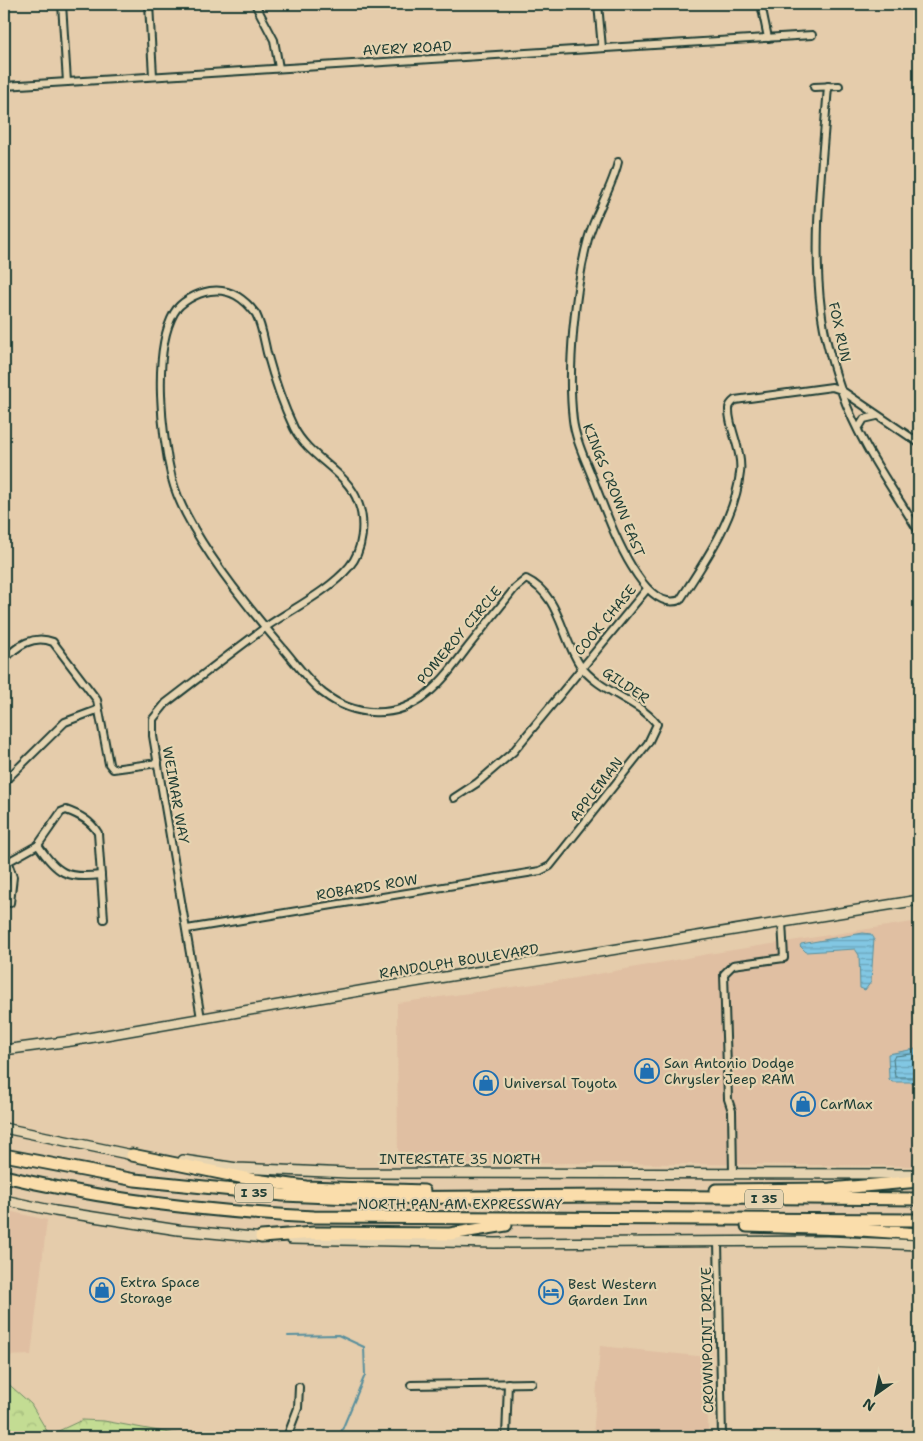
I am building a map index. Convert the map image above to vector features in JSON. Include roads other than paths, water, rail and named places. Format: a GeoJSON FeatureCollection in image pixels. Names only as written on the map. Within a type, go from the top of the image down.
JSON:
{"type":"FeatureCollection","features":[{"type":"Feature","properties":{"kind":"highway","name":"NORTH PAN AM EXPRESSWAY"},"geometry":{"type":"LineString","coordinates":[[4,1155],[135,1180],[221,1190],[352,1198],[609,1196],[919,1199]]}},
{"type":"Feature","properties":{"kind":"highway"},"geometry":{"type":"LineString","coordinates":[[132,1156],[306,1187],[403,1189],[508,1197]]}},
{"type":"Feature","properties":{"kind":"highway","name":"NORTH PAN AM EXPRESSWAY"},"geometry":{"type":"LineString","coordinates":[[4,1176],[92,1194],[256,1214],[375,1219],[919,1220]]}},
{"type":"Feature","properties":{"kind":"highway"},"geometry":{"type":"LineString","coordinates":[[609,1196],[708,1190],[830,1189],[919,1180]]}},
{"type":"Feature","properties":{"kind":"highway"},"geometry":{"type":"LineString","coordinates":[[261,1238],[314,1233],[450,1234],[552,1219]]}},
{"type":"Feature","properties":{"kind":"highway"},"geometry":{"type":"LineString","coordinates":[[656,1219],[769,1228],[846,1229],[919,1234]]}},
{"type":"Feature","properties":{"kind":"main road","name":"RANDOLPH BOULEVARD"},"geometry":{"type":"LineString","coordinates":[[4,1050],[72,1041],[201,1018],[919,900]]}},
{"type":"Feature","properties":{"kind":"main road","name":"INTERSTATE 35 NORTH"},"geometry":{"type":"LineString","coordinates":[[4,1128],[132,1156],[237,1168],[348,1172],[919,1174]]}},
{"type":"Feature","properties":{"kind":"main road"},"geometry":{"type":"LineString","coordinates":[[4,1200],[107,1220],[178,1230],[261,1238],[322,1241],[495,1243],[827,1242],[919,1245]]}},
{"type":"Feature","properties":{"kind":"street"},"geometry":{"type":"LineString","coordinates":[[62,4],[67,82]]}},
{"type":"Feature","properties":{"kind":"street"},"geometry":{"type":"LineString","coordinates":[[149,4],[153,76]]}},
{"type":"Feature","properties":{"kind":"street"},"geometry":{"type":"LineString","coordinates":[[256,4],[274,40],[280,68]]}},
{"type":"Feature","properties":{"kind":"street"},"geometry":{"type":"LineString","coordinates":[[598,4],[602,48]]}},
{"type":"Feature","properties":{"kind":"street"},"geometry":{"type":"LineString","coordinates":[[761,4],[768,38]]}},
{"type":"Feature","properties":{"kind":"street","name":"AVERY ROAD"},"geometry":{"type":"LineString","coordinates":[[4,86],[812,35]]}},
{"type":"Feature","properties":{"kind":"street","name":"FOX RUN"},"geometry":{"type":"LineString","coordinates":[[828,86],[819,207],[820,296],[824,328],[841,390],[858,429],[919,532]]}},
{"type":"Feature","properties":{"kind":"street"},"geometry":{"type":"LineString","coordinates":[[814,87],[838,86]]}},
{"type":"Feature","properties":{"kind":"street","name":"KINGS CROWN EAST"},"geometry":{"type":"LineString","coordinates":[[618,162],[615,174],[592,225],[583,258],[573,344],[573,421],[579,444],[616,535],[630,564],[647,589]]}},
{"type":"Feature","properties":{"kind":"street","name":"WEIMAR WAY"},"geometry":{"type":"LineString","coordinates":[[186,302],[203,293],[224,290],[248,304],[260,323],[278,389],[296,430],[317,457],[346,483],[360,505],[362,521],[360,541],[350,566],[336,579],[166,702],[156,713],[152,726],[201,1018]]}},
{"type":"Feature","properties":{"kind":"street","name":"POMEROY CIRCLE"},"geometry":{"type":"LineString","coordinates":[[186,302],[175,311],[169,324],[162,355],[162,411],[173,481],[190,521],[207,549],[266,628],[307,676],[329,697],[347,707],[366,712],[393,712],[420,699],[440,682],[515,588],[526,579],[536,584],[546,594],[557,613],[571,651],[581,667]]}},
{"type":"Feature","properties":{"kind":"street"},"geometry":{"type":"LineString","coordinates":[[647,589],[666,601],[674,602],[680,600],[726,520],[733,504],[741,470],[738,445],[729,412],[732,402],[740,399],[826,386],[841,390],[919,443]]}},
{"type":"Feature","properties":{"kind":"street"},"geometry":{"type":"LineString","coordinates":[[858,429],[867,416],[878,416]]}},
{"type":"Feature","properties":{"kind":"street","name":"COOK CHASE"},"geometry":{"type":"LineString","coordinates":[[454,798],[477,784],[513,752],[647,589]]}},
{"type":"Feature","properties":{"kind":"street"},"geometry":{"type":"LineString","coordinates":[[4,659],[15,650],[36,639],[45,638],[53,642],[93,692],[97,700],[97,710],[109,764],[113,769],[158,763]]}},
{"type":"Feature","properties":{"kind":"street","name":"GILDER"},"geometry":{"type":"LineString","coordinates":[[581,667],[648,714],[657,724]]}},
{"type":"Feature","properties":{"kind":"street"},"geometry":{"type":"LineString","coordinates":[[4,782],[65,722],[97,710]]}},
{"type":"Feature","properties":{"kind":"street","name":"APPLEMAN"},"geometry":{"type":"LineString","coordinates":[[550,866],[648,743],[657,724]]}},
{"type":"Feature","properties":{"kind":"street"},"geometry":{"type":"LineString","coordinates":[[10,903],[13,877],[6,864],[38,844],[61,812],[66,810],[93,824],[98,833],[104,919]]}},
{"type":"Feature","properties":{"kind":"street"},"geometry":{"type":"LineString","coordinates":[[38,844],[54,866],[69,876],[81,878],[101,875]]}},
{"type":"Feature","properties":{"kind":"street","name":"ROBARDS ROW"},"geometry":{"type":"LineString","coordinates":[[187,929],[540,871],[550,866]]}},
{"type":"Feature","properties":{"kind":"street"},"geometry":{"type":"LineString","coordinates":[[733,1174],[732,1111],[728,1099],[724,974],[733,965],[784,958],[782,922]]}},
{"type":"Feature","properties":{"kind":"street","name":"CROWNPOINT DRIVE"},"geometry":{"type":"LineString","coordinates":[[718,1242],[722,1437]]}},
{"type":"Feature","properties":{"kind":"street"},"geometry":{"type":"LineString","coordinates":[[506,1437],[508,1383]]}},
{"type":"Feature","properties":{"kind":"street"},"geometry":{"type":"LineString","coordinates":[[411,1385],[532,1383]]}},
{"type":"Feature","properties":{"kind":"street"},"geometry":{"type":"LineString","coordinates":[[287,1437],[298,1408],[298,1387]]}},
{"type":"Feature","properties":{"kind":"water"},"geometry":{"type":"Polygon","coordinates":[[[863,933],[871,934],[874,938],[871,982],[865,990],[860,988],[859,955],[855,949],[806,952],[800,946],[801,944],[863,933]]]}},
{"type":"Feature","properties":{"kind":"water"},"geometry":{"type":"Polygon","coordinates":[[[915,1049],[919,1062],[919,1082],[892,1082],[889,1079],[888,1054],[915,1049]]]}},
{"type":"Feature","properties":{"kind":"waterway"},"geometry":{"type":"LineString","coordinates":[[288,1336],[338,1335],[364,1347],[365,1375],[339,1437]]}},
{"type":"Feature","properties":{"kind":"place","name":"San Antonio Dodge Chrysler Jeep RAM"},"geometry":{"type":"Point","coordinates":[647,1071]}},
{"type":"Feature","properties":{"kind":"place","name":"Universal Toyota"},"geometry":{"type":"Point","coordinates":[486,1083]}},
{"type":"Feature","properties":{"kind":"place","name":"CarMax"},"geometry":{"type":"Point","coordinates":[803,1104]}},
{"type":"Feature","properties":{"kind":"place","name":"Extra Space Storage"},"geometry":{"type":"Point","coordinates":[102,1290]}},
{"type":"Feature","properties":{"kind":"place","name":"Best Western Garden Inn"},"geometry":{"type":"Point","coordinates":[551,1292]}}]}
